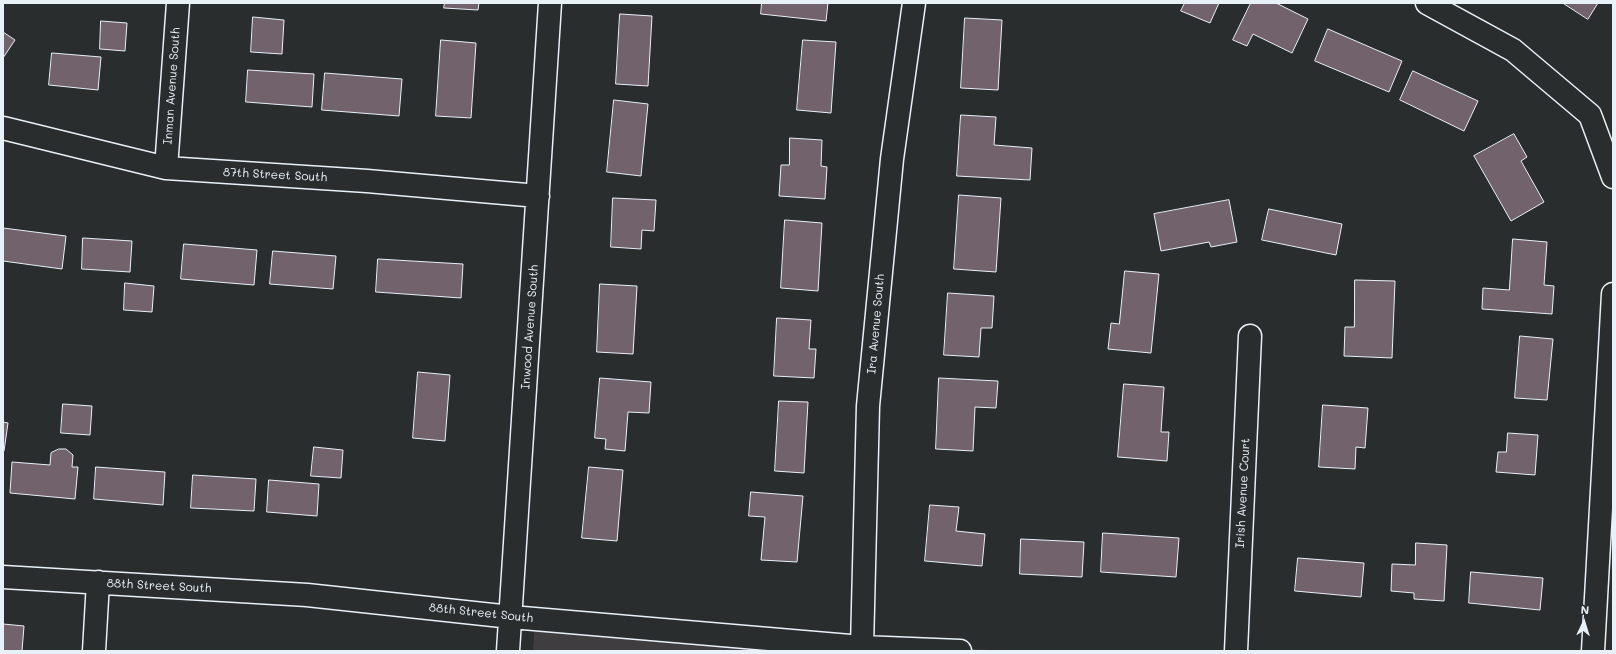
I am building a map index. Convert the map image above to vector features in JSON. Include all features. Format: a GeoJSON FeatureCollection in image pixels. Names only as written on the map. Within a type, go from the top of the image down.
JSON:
{"type":"FeatureCollection","features":[{"type":"Feature","properties":{"kind":"street","name":"Inman Avenue South"},"geometry":{"type":"LineString","coordinates":[[166,168],[178,3]]}},
{"type":"Feature","properties":{"kind":"street","name":"Inwood Avenue South"},"geometry":{"type":"LineString","coordinates":[[508,651],[550,3]]}},
{"type":"Feature","properties":{"kind":"street","name":"Ira Avenue South"},"geometry":{"type":"LineString","coordinates":[[862,647],[868,406],[892,159],[914,3]]}},
{"type":"Feature","properties":{"kind":"street"},"geometry":{"type":"LineString","coordinates":[[1427,3],[1513,50],[1590,115],[1613,178]]}},
{"type":"Feature","properties":{"kind":"street","name":"87th Street South"},"geometry":{"type":"LineString","coordinates":[[9,129],[166,168],[367,180],[538,196]]}},
{"type":"Feature","properties":{"kind":"street"},"geometry":{"type":"LineString","coordinates":[[1593,651],[1613,294]]}},
{"type":"Feature","properties":{"kind":"street","name":"Irish Avenue Court"},"geometry":{"type":"LineString","coordinates":[[1236,651],[1250,336]]}},
{"type":"Feature","properties":{"kind":"street","name":"88th Street South"},"geometry":{"type":"LineString","coordinates":[[3,577],[307,595],[510,616],[862,647],[960,651]]}},
{"type":"Feature","properties":{"kind":"street"},"geometry":{"type":"LineString","coordinates":[[94,651],[98,582]]}},
{"type":"Feature","properties":{"kind":"shaded area"},"geometry":{"type":"Polygon","coordinates":[[[535,619],[1004,651],[533,651],[535,619]]]}},
{"type":"Feature","properties":{"kind":"building"},"geometry":{"type":"Polygon","coordinates":[[[445,3],[479,3],[478,10],[444,8],[445,3]]]}},
{"type":"Feature","properties":{"kind":"building"},"geometry":{"type":"Polygon","coordinates":[[[762,3],[828,3],[826,21],[761,14],[762,3]]]}},
{"type":"Feature","properties":{"kind":"building"},"geometry":{"type":"Polygon","coordinates":[[[1185,3],[1219,3],[1210,23],[1181,11],[1185,3]]]}},
{"type":"Feature","properties":{"kind":"building"},"geometry":{"type":"Polygon","coordinates":[[[1251,3],[1276,3],[1308,19],[1292,53],[1253,34],[1247,46],[1233,40],[1251,3]]]}},
{"type":"Feature","properties":{"kind":"building"},"geometry":{"type":"Polygon","coordinates":[[[1563,3],[1598,3],[1588,19],[1563,3]]]}},
{"type":"Feature","properties":{"kind":"building"},"geometry":{"type":"Polygon","coordinates":[[[620,14],[652,16],[648,86],[616,84],[620,14]]]}},
{"type":"Feature","properties":{"kind":"building"},"geometry":{"type":"Polygon","coordinates":[[[253,17],[284,20],[282,54],[251,52],[253,17]]]}},
{"type":"Feature","properties":{"kind":"building"},"geometry":{"type":"Polygon","coordinates":[[[965,18],[1002,20],[998,90],[961,88],[965,18]]]}},
{"type":"Feature","properties":{"kind":"building"},"geometry":{"type":"Polygon","coordinates":[[[101,21],[127,23],[125,51],[100,49],[101,21]]]}},
{"type":"Feature","properties":{"kind":"building"},"geometry":{"type":"Polygon","coordinates":[[[1328,29],[1402,61],[1389,92],[1315,61],[1328,29]]]}},
{"type":"Feature","properties":{"kind":"building"},"geometry":{"type":"Polygon","coordinates":[[[3,32],[15,40],[3,58],[3,32]]]}},
{"type":"Feature","properties":{"kind":"building"},"geometry":{"type":"Polygon","coordinates":[[[441,40],[476,43],[471,118],[436,116],[441,40]]]}},
{"type":"Feature","properties":{"kind":"building"},"geometry":{"type":"Polygon","coordinates":[[[803,40],[836,42],[831,113],[797,110],[803,40]]]}},
{"type":"Feature","properties":{"kind":"building"},"geometry":{"type":"Polygon","coordinates":[[[52,53],[101,57],[98,90],[49,85],[52,53]]]}},
{"type":"Feature","properties":{"kind":"building"},"geometry":{"type":"Polygon","coordinates":[[[248,70],[314,74],[312,107],[246,102],[248,70]]]}},
{"type":"Feature","properties":{"kind":"building"},"geometry":{"type":"Polygon","coordinates":[[[1413,71],[1478,101],[1464,131],[1400,100],[1413,71]]]}},
{"type":"Feature","properties":{"kind":"building"},"geometry":{"type":"Polygon","coordinates":[[[325,73],[402,79],[399,116],[322,110],[325,73]]]}},
{"type":"Feature","properties":{"kind":"building"},"geometry":{"type":"Polygon","coordinates":[[[614,100],[648,104],[641,176],[607,172],[614,100]]]}},
{"type":"Feature","properties":{"kind":"building"},"geometry":{"type":"Polygon","coordinates":[[[961,115],[996,117],[994,145],[1032,148],[1030,180],[957,176],[961,115]]]}},
{"type":"Feature","properties":{"kind":"building"},"geometry":{"type":"Polygon","coordinates":[[[1514,134],[1527,157],[1521,161],[1544,202],[1511,221],[1474,156],[1514,134]]]}},
{"type":"Feature","properties":{"kind":"building"},"geometry":{"type":"Polygon","coordinates":[[[790,138],[822,140],[821,166],[827,167],[825,199],[779,196],[781,165],[789,165],[790,138]]]}},
{"type":"Feature","properties":{"kind":"building"},"geometry":{"type":"Polygon","coordinates":[[[959,195],[1001,198],[996,272],[954,269],[959,195]]]}},
{"type":"Feature","properties":{"kind":"building"},"geometry":{"type":"Polygon","coordinates":[[[613,198],[656,200],[654,231],[642,230],[641,249],[611,247],[613,198]]]}},
{"type":"Feature","properties":{"kind":"building"},"geometry":{"type":"Polygon","coordinates":[[[1229,200],[1237,242],[1211,247],[1209,242],[1161,251],[1154,214],[1229,200]]]}},
{"type":"Feature","properties":{"kind":"building"},"geometry":{"type":"Polygon","coordinates":[[[1269,209],[1342,224],[1336,255],[1262,240],[1269,209]]]}},
{"type":"Feature","properties":{"kind":"building"},"geometry":{"type":"Polygon","coordinates":[[[785,220],[822,223],[818,291],[781,288],[785,220]]]}},
{"type":"Feature","properties":{"kind":"building"},"geometry":{"type":"Polygon","coordinates":[[[3,228],[66,236],[62,269],[3,261],[3,228]]]}},
{"type":"Feature","properties":{"kind":"building"},"geometry":{"type":"Polygon","coordinates":[[[83,238],[132,241],[130,272],[82,269],[83,238]]]}},
{"type":"Feature","properties":{"kind":"building"},"geometry":{"type":"Polygon","coordinates":[[[1513,239],[1547,242],[1544,285],[1554,286],[1552,314],[1482,309],[1483,288],[1509,290],[1513,239]]]}},
{"type":"Feature","properties":{"kind":"building"},"geometry":{"type":"Polygon","coordinates":[[[184,244],[257,250],[254,285],[181,279],[184,244]]]}},
{"type":"Feature","properties":{"kind":"building"},"geometry":{"type":"Polygon","coordinates":[[[273,251],[336,256],[333,289],[270,284],[273,251]]]}},
{"type":"Feature","properties":{"kind":"building"},"geometry":{"type":"Polygon","coordinates":[[[378,259],[463,264],[461,298],[376,292],[378,259]]]}},
{"type":"Feature","properties":{"kind":"building"},"geometry":{"type":"Polygon","coordinates":[[[1125,271],[1159,274],[1151,353],[1108,349],[1111,323],[1119,324],[1125,271]]]}},
{"type":"Feature","properties":{"kind":"building"},"geometry":{"type":"Polygon","coordinates":[[[1355,280],[1395,281],[1392,358],[1344,356],[1345,327],[1354,327],[1355,280]]]}},
{"type":"Feature","properties":{"kind":"building"},"geometry":{"type":"Polygon","coordinates":[[[125,283],[154,286],[152,312],[124,310],[125,283]]]}},
{"type":"Feature","properties":{"kind":"building"},"geometry":{"type":"Polygon","coordinates":[[[600,284],[637,286],[633,354],[597,352],[600,284]]]}},
{"type":"Feature","properties":{"kind":"building"},"geometry":{"type":"Polygon","coordinates":[[[948,293],[994,296],[992,328],[981,328],[979,357],[944,355],[948,293]]]}},
{"type":"Feature","properties":{"kind":"building"},"geometry":{"type":"Polygon","coordinates":[[[777,318],[811,320],[809,349],[816,349],[814,378],[774,376],[777,318]]]}},
{"type":"Feature","properties":{"kind":"building"},"geometry":{"type":"Polygon","coordinates":[[[1520,336],[1553,339],[1547,400],[1515,398],[1520,336]]]}},
{"type":"Feature","properties":{"kind":"building"},"geometry":{"type":"Polygon","coordinates":[[[418,372],[450,375],[445,441],[413,438],[418,372]]]}},
{"type":"Feature","properties":{"kind":"building"},"geometry":{"type":"Polygon","coordinates":[[[600,378],[651,382],[649,413],[628,412],[625,451],[605,449],[606,439],[595,438],[600,378]]]}},
{"type":"Feature","properties":{"kind":"building"},"geometry":{"type":"Polygon","coordinates":[[[939,378],[998,381],[996,408],[975,407],[973,451],[936,449],[939,378]]]}},
{"type":"Feature","properties":{"kind":"building"},"geometry":{"type":"Polygon","coordinates":[[[1124,384],[1164,387],[1161,432],[1169,432],[1167,461],[1118,457],[1124,384]]]}},
{"type":"Feature","properties":{"kind":"building"},"geometry":{"type":"Polygon","coordinates":[[[779,401],[808,402],[804,473],[775,471],[779,401]]]}},
{"type":"Feature","properties":{"kind":"building"},"geometry":{"type":"Polygon","coordinates":[[[63,404],[92,406],[90,435],[61,433],[63,404]]]}},
{"type":"Feature","properties":{"kind":"building"},"geometry":{"type":"Polygon","coordinates":[[[1323,405],[1368,408],[1365,448],[1356,447],[1355,469],[1319,467],[1323,405]]]}},
{"type":"Feature","properties":{"kind":"building"},"geometry":{"type":"Polygon","coordinates":[[[3,422],[8,423],[4,451],[3,451],[3,422]]]}},
{"type":"Feature","properties":{"kind":"building"},"geometry":{"type":"Polygon","coordinates":[[[1508,433],[1538,435],[1535,475],[1496,472],[1498,452],[1506,452],[1508,433]]]}},
{"type":"Feature","properties":{"kind":"building"},"geometry":{"type":"Polygon","coordinates":[[[314,447],[343,450],[341,478],[311,476],[314,447]]]}},
{"type":"Feature","properties":{"kind":"building"},"geometry":{"type":"Polygon","coordinates":[[[59,449],[66,449],[73,455],[72,467],[78,467],[75,499],[10,493],[12,462],[50,465],[51,453],[59,449]]]}},
{"type":"Feature","properties":{"kind":"building"},"geometry":{"type":"Polygon","coordinates":[[[96,467],[165,472],[163,505],[94,499],[96,467]]]}},
{"type":"Feature","properties":{"kind":"building"},"geometry":{"type":"Polygon","coordinates":[[[589,467],[623,470],[617,541],[582,538],[589,467]]]}},
{"type":"Feature","properties":{"kind":"building"},"geometry":{"type":"Polygon","coordinates":[[[193,475],[256,479],[254,511],[191,508],[193,475]]]}},
{"type":"Feature","properties":{"kind":"building"},"geometry":{"type":"Polygon","coordinates":[[[269,480],[319,484],[317,516],[267,512],[269,480]]]}},
{"type":"Feature","properties":{"kind":"building"},"geometry":{"type":"Polygon","coordinates":[[[751,492],[803,496],[797,562],[761,560],[765,517],[749,516],[751,492]]]}},
{"type":"Feature","properties":{"kind":"building"},"geometry":{"type":"Polygon","coordinates":[[[930,505],[959,507],[956,531],[985,534],[982,566],[925,561],[930,505]]]}},
{"type":"Feature","properties":{"kind":"building"},"geometry":{"type":"Polygon","coordinates":[[[1103,533],[1179,538],[1176,577],[1101,572],[1103,533]]]}},
{"type":"Feature","properties":{"kind":"building"},"geometry":{"type":"Polygon","coordinates":[[[1021,539],[1084,542],[1082,577],[1020,574],[1021,539]]]}},
{"type":"Feature","properties":{"kind":"building"},"geometry":{"type":"Polygon","coordinates":[[[1416,543],[1447,545],[1444,601],[1414,599],[1414,593],[1391,591],[1392,564],[1415,565],[1416,543]]]}},
{"type":"Feature","properties":{"kind":"building"},"geometry":{"type":"Polygon","coordinates":[[[1298,558],[1364,563],[1361,597],[1295,591],[1298,558]]]}},
{"type":"Feature","properties":{"kind":"building"},"geometry":{"type":"Polygon","coordinates":[[[1471,572],[1543,578],[1540,610],[1469,603],[1471,572]]]}},
{"type":"Feature","properties":{"kind":"building"},"geometry":{"type":"Polygon","coordinates":[[[3,624],[24,626],[22,651],[3,651],[3,624]]]}}]}
